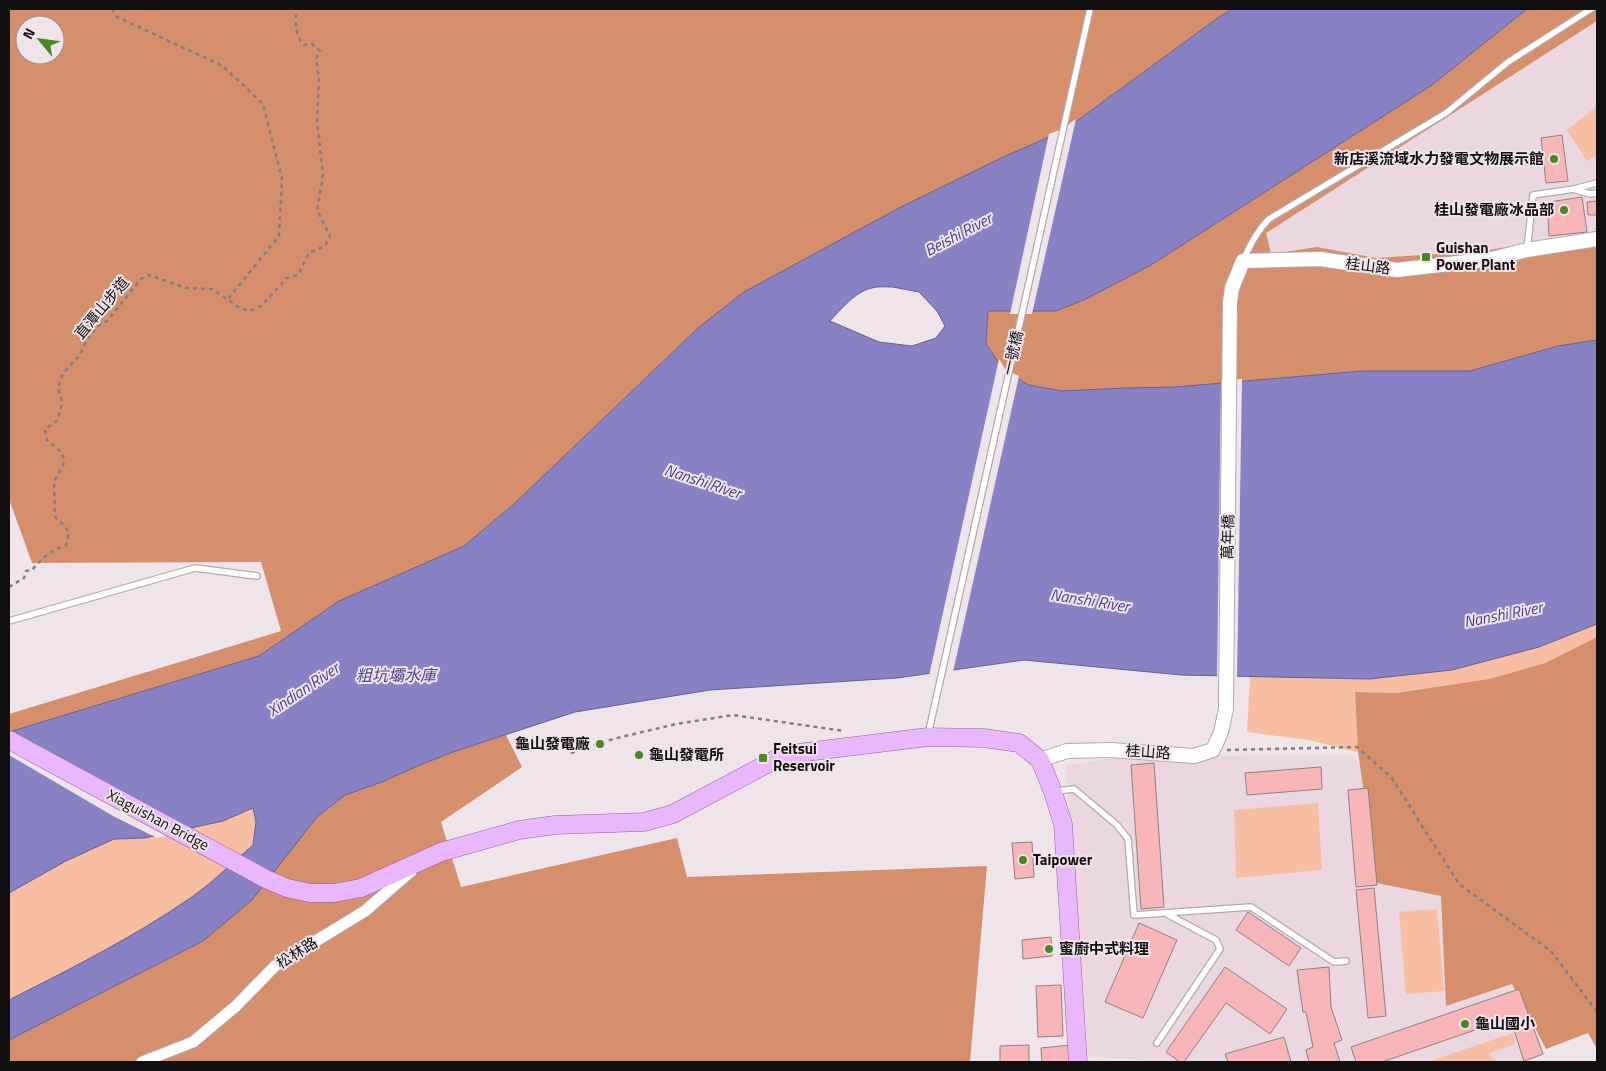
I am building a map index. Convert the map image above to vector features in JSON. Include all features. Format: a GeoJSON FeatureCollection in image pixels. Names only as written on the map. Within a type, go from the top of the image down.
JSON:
{"type":"FeatureCollection","features":[{"type":"Feature","properties":{"kind":"main road","name":"Xiaguishan Bridge"},"geometry":{"type":"LineString","coordinates":[[9,740],[266,878],[287,888],[310,893],[334,893],[361,888],[428,856],[519,830],[555,825],[644,822],[673,814],[778,758],[798,753],[928,737],[984,738],[1019,743],[1040,760]]}},
{"type":"Feature","properties":{"kind":"main road"},"geometry":{"type":"LineString","coordinates":[[1040,760],[1063,824],[1078,1062]]}},
{"type":"Feature","properties":{"kind":"street","name":"桂山路"},"geometry":{"type":"LineString","coordinates":[[1243,261],[1320,259],[1397,270],[1492,259],[1527,250],[1597,238]]}},
{"type":"Feature","properties":{"kind":"street","name":"萬年橋"},"geometry":{"type":"LineString","coordinates":[[1213,750],[1221,732],[1226,709],[1230,302],[1232,288],[1243,261]]}},
{"type":"Feature","properties":{"kind":"street","name":"桂山路"},"geometry":{"type":"LineString","coordinates":[[1040,760],[1067,751],[1111,750],[1194,756],[1213,750]]}},
{"type":"Feature","properties":{"kind":"street","name":"松林路"},"geometry":{"type":"LineString","coordinates":[[142,1062],[193,1042],[236,1006],[274,966],[365,911],[428,856]]}},
{"type":"Feature","properties":{"kind":"lane","name":"一號橋"},"geometry":{"type":"LineString","coordinates":[[928,737],[1090,9]]}},
{"type":"Feature","properties":{"kind":"lane"},"geometry":{"type":"LineString","coordinates":[[1243,261],[1250,242],[1269,219],[1446,113],[1508,62],[1591,9]]}},
{"type":"Feature","properties":{"kind":"lane"},"geometry":{"type":"LineString","coordinates":[[1527,250],[1533,195],[1574,189],[1597,183]]}},
{"type":"Feature","properties":{"kind":"lane"},"geometry":{"type":"LineString","coordinates":[[1574,189],[1590,194],[1597,193]]}},
{"type":"Feature","properties":{"kind":"lane"},"geometry":{"type":"LineString","coordinates":[[9,622],[195,568],[257,576]]}},
{"type":"Feature","properties":{"kind":"lane"},"geometry":{"type":"LineString","coordinates":[[1053,792],[1074,789],[1117,825],[1128,840],[1134,916],[1251,907],[1334,962],[1346,961]]}},
{"type":"Feature","properties":{"kind":"lane"},"geometry":{"type":"LineString","coordinates":[[1157,1043],[1220,949],[1216,940],[1165,913]]}},
{"type":"Feature","properties":{"kind":"path"},"geometry":{"type":"LineString","coordinates":[[112,9],[117,17],[223,66],[264,104],[282,179],[280,236],[228,299]]}},
{"type":"Feature","properties":{"kind":"path","name":"直潭山步道"},"geometry":{"type":"LineString","coordinates":[[9,587],[24,578],[26,571],[32,570],[37,563],[56,548],[66,545],[69,538],[68,529],[55,516],[54,481],[63,466],[64,460],[62,453],[47,440],[45,429],[57,421],[61,409],[62,402],[58,388],[63,373],[80,355],[87,339],[98,326],[108,321],[141,279],[149,275],[186,288],[212,289],[240,308],[250,311],[261,306],[287,278],[298,275],[310,253],[325,246],[330,236],[317,210],[324,176],[317,120],[319,79],[316,59],[320,51],[312,44],[304,44],[298,39],[295,18],[296,9]]}},
{"type":"Feature","properties":{"kind":"path"},"geometry":{"type":"LineString","coordinates":[[322,223],[326,226]]}},
{"type":"Feature","properties":{"kind":"path"},"geometry":{"type":"LineString","coordinates":[[571,754],[613,739],[676,724],[734,715],[849,732]]}},
{"type":"Feature","properties":{"kind":"path"},"geometry":{"type":"LineString","coordinates":[[1213,750],[1357,747],[1391,777],[1459,884],[1552,951],[1597,1012]]}},
{"type":"Feature","properties":{"kind":"shaded area"},"geometry":{"type":"Polygon","coordinates":[[[9,9],[1232,9],[1063,131],[1001,158],[698,328],[514,504],[464,546],[339,601],[259,656],[9,732],[9,714],[281,631],[261,562],[32,563],[9,499],[9,9]]]}},
{"type":"Feature","properties":{"kind":"shaded area"},"geometry":{"type":"Polygon","coordinates":[[[1527,9],[1597,9],[1597,21],[1266,233],[1271,254],[1317,247],[1376,258],[1483,251],[1597,231],[1597,340],[1558,346],[1470,371],[1363,371],[1175,387],[1062,391],[1029,385],[1004,370],[986,344],[988,311],[1056,311],[1086,299],[1151,265],[1432,85],[1527,9]]]}},
{"type":"Feature","properties":{"kind":"shaded area"},"geometry":{"type":"Polygon","coordinates":[[[1597,21],[1597,231],[1483,251],[1376,258],[1317,247],[1270,254],[1266,233],[1597,21]]]}},
{"type":"Feature","properties":{"kind":"shaded area"},"geometry":{"type":"Polygon","coordinates":[[[1597,106],[1597,155],[1587,161],[1567,130],[1597,106]]]}},
{"type":"Feature","properties":{"kind":"shaded area"},"geometry":{"type":"Polygon","coordinates":[[[508,607],[1539,647],[1597,624],[1597,637],[1545,663],[1489,679],[1396,693],[1355,692],[1358,752],[1309,740],[1247,732],[1250,677],[1181,675],[1024,660],[897,678],[710,690],[575,712],[453,752],[9,1040],[9,893],[508,607]]]}},
{"type":"Feature","properties":{"kind":"shaded area"},"geometry":{"type":"Polygon","coordinates":[[[1597,637],[1597,1049],[1588,1033],[1546,1049],[1512,984],[1446,1006],[1441,896],[1377,883],[1358,752],[1355,692],[1396,693],[1489,679],[1545,663],[1597,637]]]}},
{"type":"Feature","properties":{"kind":"shaded area"},"geometry":{"type":"Polygon","coordinates":[[[506,735],[522,767],[441,822],[461,887],[677,838],[687,877],[987,866],[970,1062],[9,1062],[9,1040],[203,941],[291,848],[317,817],[345,795],[382,782],[453,752],[506,735]]]}},
{"type":"Feature","properties":{"kind":"shaded area"},"geometry":{"type":"Polygon","coordinates":[[[1351,754],[1393,801],[1456,896],[1453,1004],[1520,982],[1545,1055],[1526,1062],[1161,1062],[1088,1056],[1066,765],[1123,757],[1190,763],[1210,756],[1351,754]]]}},
{"type":"Feature","properties":{"kind":"shaded area"},"geometry":{"type":"Polygon","coordinates":[[[1318,803],[1322,870],[1236,878],[1234,810],[1318,803]]]}},
{"type":"Feature","properties":{"kind":"shaded area"},"geometry":{"type":"Polygon","coordinates":[[[1437,909],[1444,991],[1406,994],[1399,912],[1437,909]]]}},
{"type":"Feature","properties":{"kind":"shaded area"},"geometry":{"type":"Polygon","coordinates":[[[1513,1033],[1515,1044],[1488,1054],[1498,1062],[1427,1062],[1513,1033]]]}},
{"type":"Feature","properties":{"kind":"water"},"geometry":{"type":"Polygon","coordinates":[[[1232,9],[1527,9],[1432,85],[1151,265],[1086,299],[1056,311],[988,311],[986,344],[1004,370],[1029,385],[1062,391],[1175,387],[1363,371],[1470,371],[1558,346],[1597,340],[1597,624],[1539,647],[1452,670],[1369,679],[1181,675],[1024,660],[897,678],[710,690],[575,712],[453,752],[382,782],[345,795],[317,817],[252,900],[203,941],[9,1040],[9,1000],[123,940],[189,899],[214,880],[253,845],[256,822],[253,808],[223,821],[145,838],[114,839],[66,861],[9,893],[9,732],[259,656],[339,601],[464,546],[514,504],[698,328],[744,292],[899,208],[1001,158],[1063,131],[1232,9]],[[877,287],[866,290],[849,302],[830,321],[879,342],[912,346],[936,338],[945,326],[937,311],[919,292],[893,287],[877,287]]]}},
{"type":"Feature","properties":{"kind":"pier"},"geometry":{"type":"Polygon","coordinates":[[[1076,119],[1032,314],[1010,314],[1049,134],[1062,129],[1076,119]]]}},
{"type":"Feature","properties":{"kind":"pier"},"geometry":{"type":"Polygon","coordinates":[[[999,359],[1005,369],[1019,376],[953,672],[929,676],[999,359]]]}},
{"type":"Feature","properties":{"kind":"pier"},"geometry":{"type":"Polygon","coordinates":[[[1242,379],[1237,679],[1217,679],[1221,381],[1242,379]]]}},
{"type":"Feature","properties":{"kind":"pier"},"geometry":{"type":"Polygon","coordinates":[[[9,733],[189,831],[157,838],[113,816],[9,755],[9,733]]]}},
{"type":"Feature","properties":{"kind":"building","name":"新店溪流域水力發電文物展示館"},"geometry":{"type":"Polygon","coordinates":[[[1562,135],[1568,181],[1546,183],[1541,138],[1562,135]]]}},
{"type":"Feature","properties":{"kind":"building","name":"桂山發電廠冰品部"},"geometry":{"type":"Polygon","coordinates":[[[1582,197],[1587,232],[1549,236],[1548,217],[1544,217],[1543,203],[1582,197]]]}},
{"type":"Feature","properties":{"kind":"building"},"geometry":{"type":"Polygon","coordinates":[[[1597,201],[1597,215],[1588,215],[1587,202],[1597,201]]]}},
{"type":"Feature","properties":{"kind":"building"},"geometry":{"type":"Polygon","coordinates":[[[1154,763],[1164,907],[1141,909],[1131,765],[1154,763]]]}},
{"type":"Feature","properties":{"kind":"building"},"geometry":{"type":"Polygon","coordinates":[[[1321,767],[1322,789],[1247,795],[1245,773],[1321,767]]]}},
{"type":"Feature","properties":{"kind":"building"},"geometry":{"type":"Polygon","coordinates":[[[1368,788],[1377,885],[1356,887],[1348,790],[1368,788]]]}},
{"type":"Feature","properties":{"kind":"building","name":"Taipower"},"geometry":{"type":"Polygon","coordinates":[[[1032,842],[1034,877],[1015,879],[1012,843],[1032,842]]]}},
{"type":"Feature","properties":{"kind":"building"},"geometry":{"type":"Polygon","coordinates":[[[1374,888],[1386,1016],[1368,1018],[1356,890],[1374,888]]]}},
{"type":"Feature","properties":{"kind":"building"},"geometry":{"type":"Polygon","coordinates":[[[1248,912],[1301,948],[1289,966],[1236,930],[1248,912]]]}},
{"type":"Feature","properties":{"kind":"building"},"geometry":{"type":"Polygon","coordinates":[[[1139,923],[1177,940],[1143,1018],[1105,1002],[1139,923]]]}},
{"type":"Feature","properties":{"kind":"building"},"geometry":{"type":"Polygon","coordinates":[[[1051,937],[1052,956],[1023,959],[1022,940],[1051,937]]]}},
{"type":"Feature","properties":{"kind":"building"},"geometry":{"type":"Polygon","coordinates":[[[1225,967],[1287,1009],[1270,1034],[1226,1003],[1184,1062],[1180,1062],[1166,1052],[1225,967]]]}},
{"type":"Feature","properties":{"kind":"building"},"geometry":{"type":"Polygon","coordinates":[[[1329,967],[1331,1007],[1342,1040],[1334,1043],[1340,1062],[1309,1062],[1306,1050],[1313,1047],[1306,1012],[1303,1012],[1297,970],[1329,967]]]}},
{"type":"Feature","properties":{"kind":"building"},"geometry":{"type":"Polygon","coordinates":[[[1061,985],[1063,1036],[1038,1037],[1036,986],[1061,985]]]}},
{"type":"Feature","properties":{"kind":"building"},"geometry":{"type":"Polygon","coordinates":[[[1519,989],[1543,1054],[1524,1061],[1510,1018],[1382,1062],[1356,1062],[1351,1047],[1519,989]]]}},
{"type":"Feature","properties":{"kind":"building"},"geometry":{"type":"Polygon","coordinates":[[[1284,1037],[1291,1062],[1228,1062],[1225,1054],[1284,1037]]]}},
{"type":"Feature","properties":{"kind":"building"},"geometry":{"type":"Polygon","coordinates":[[[1029,1045],[1029,1062],[1000,1062],[1000,1046],[1029,1045]]]}},
{"type":"Feature","properties":{"kind":"building"},"geometry":{"type":"Polygon","coordinates":[[[1071,1045],[1073,1062],[1042,1062],[1041,1048],[1071,1045]]]}},
{"type":"Feature","properties":{"kind":"place","name":"新店溪流域水力發電文物展示館"},"geometry":{"type":"Point","coordinates":[1554,159]}},
{"type":"Feature","properties":{"kind":"place","name":"桂山發電廠冰品部"},"geometry":{"type":"Point","coordinates":[1564,210]}},
{"type":"Feature","properties":{"kind":"place","name":"Guishan Power Plant"},"geometry":{"type":"Point","coordinates":[1426,257]}},
{"type":"Feature","properties":{"kind":"place","name":"龜山發電廠"},"geometry":{"type":"Point","coordinates":[600,744]}},
{"type":"Feature","properties":{"kind":"place","name":"龜山發電所"},"geometry":{"type":"Point","coordinates":[639,755]}},
{"type":"Feature","properties":{"kind":"place","name":"Feitsui Reservoir"},"geometry":{"type":"Point","coordinates":[763,758]}},
{"type":"Feature","properties":{"kind":"place","name":"Taipower"},"geometry":{"type":"Point","coordinates":[1023,860]}},
{"type":"Feature","properties":{"kind":"place","name":"蜜廚中式料理"},"geometry":{"type":"Point","coordinates":[1049,949]}},
{"type":"Feature","properties":{"kind":"place","name":"龜山國小"},"geometry":{"type":"Point","coordinates":[1465,1024]}},
{"type":"Feature","properties":{"kind":"water label","name":"Beishi River"},"geometry":{"type":"Point","coordinates":[958,234]}},
{"type":"Feature","properties":{"kind":"water label","name":"Nanshi River"},"geometry":{"type":"Point","coordinates":[703,481]}},
{"type":"Feature","properties":{"kind":"water label","name":"Nanshi River"},"geometry":{"type":"Point","coordinates":[1090,600]}},
{"type":"Feature","properties":{"kind":"water label","name":"Nanshi River"},"geometry":{"type":"Point","coordinates":[1503,614]}},
{"type":"Feature","properties":{"kind":"water label","name":"粗坑壩水庫"},"geometry":{"type":"Point","coordinates":[396,675]}},
{"type":"Feature","properties":{"kind":"water label","name":"Xindian River"},"geometry":{"type":"Point","coordinates":[303,689]}}]}
